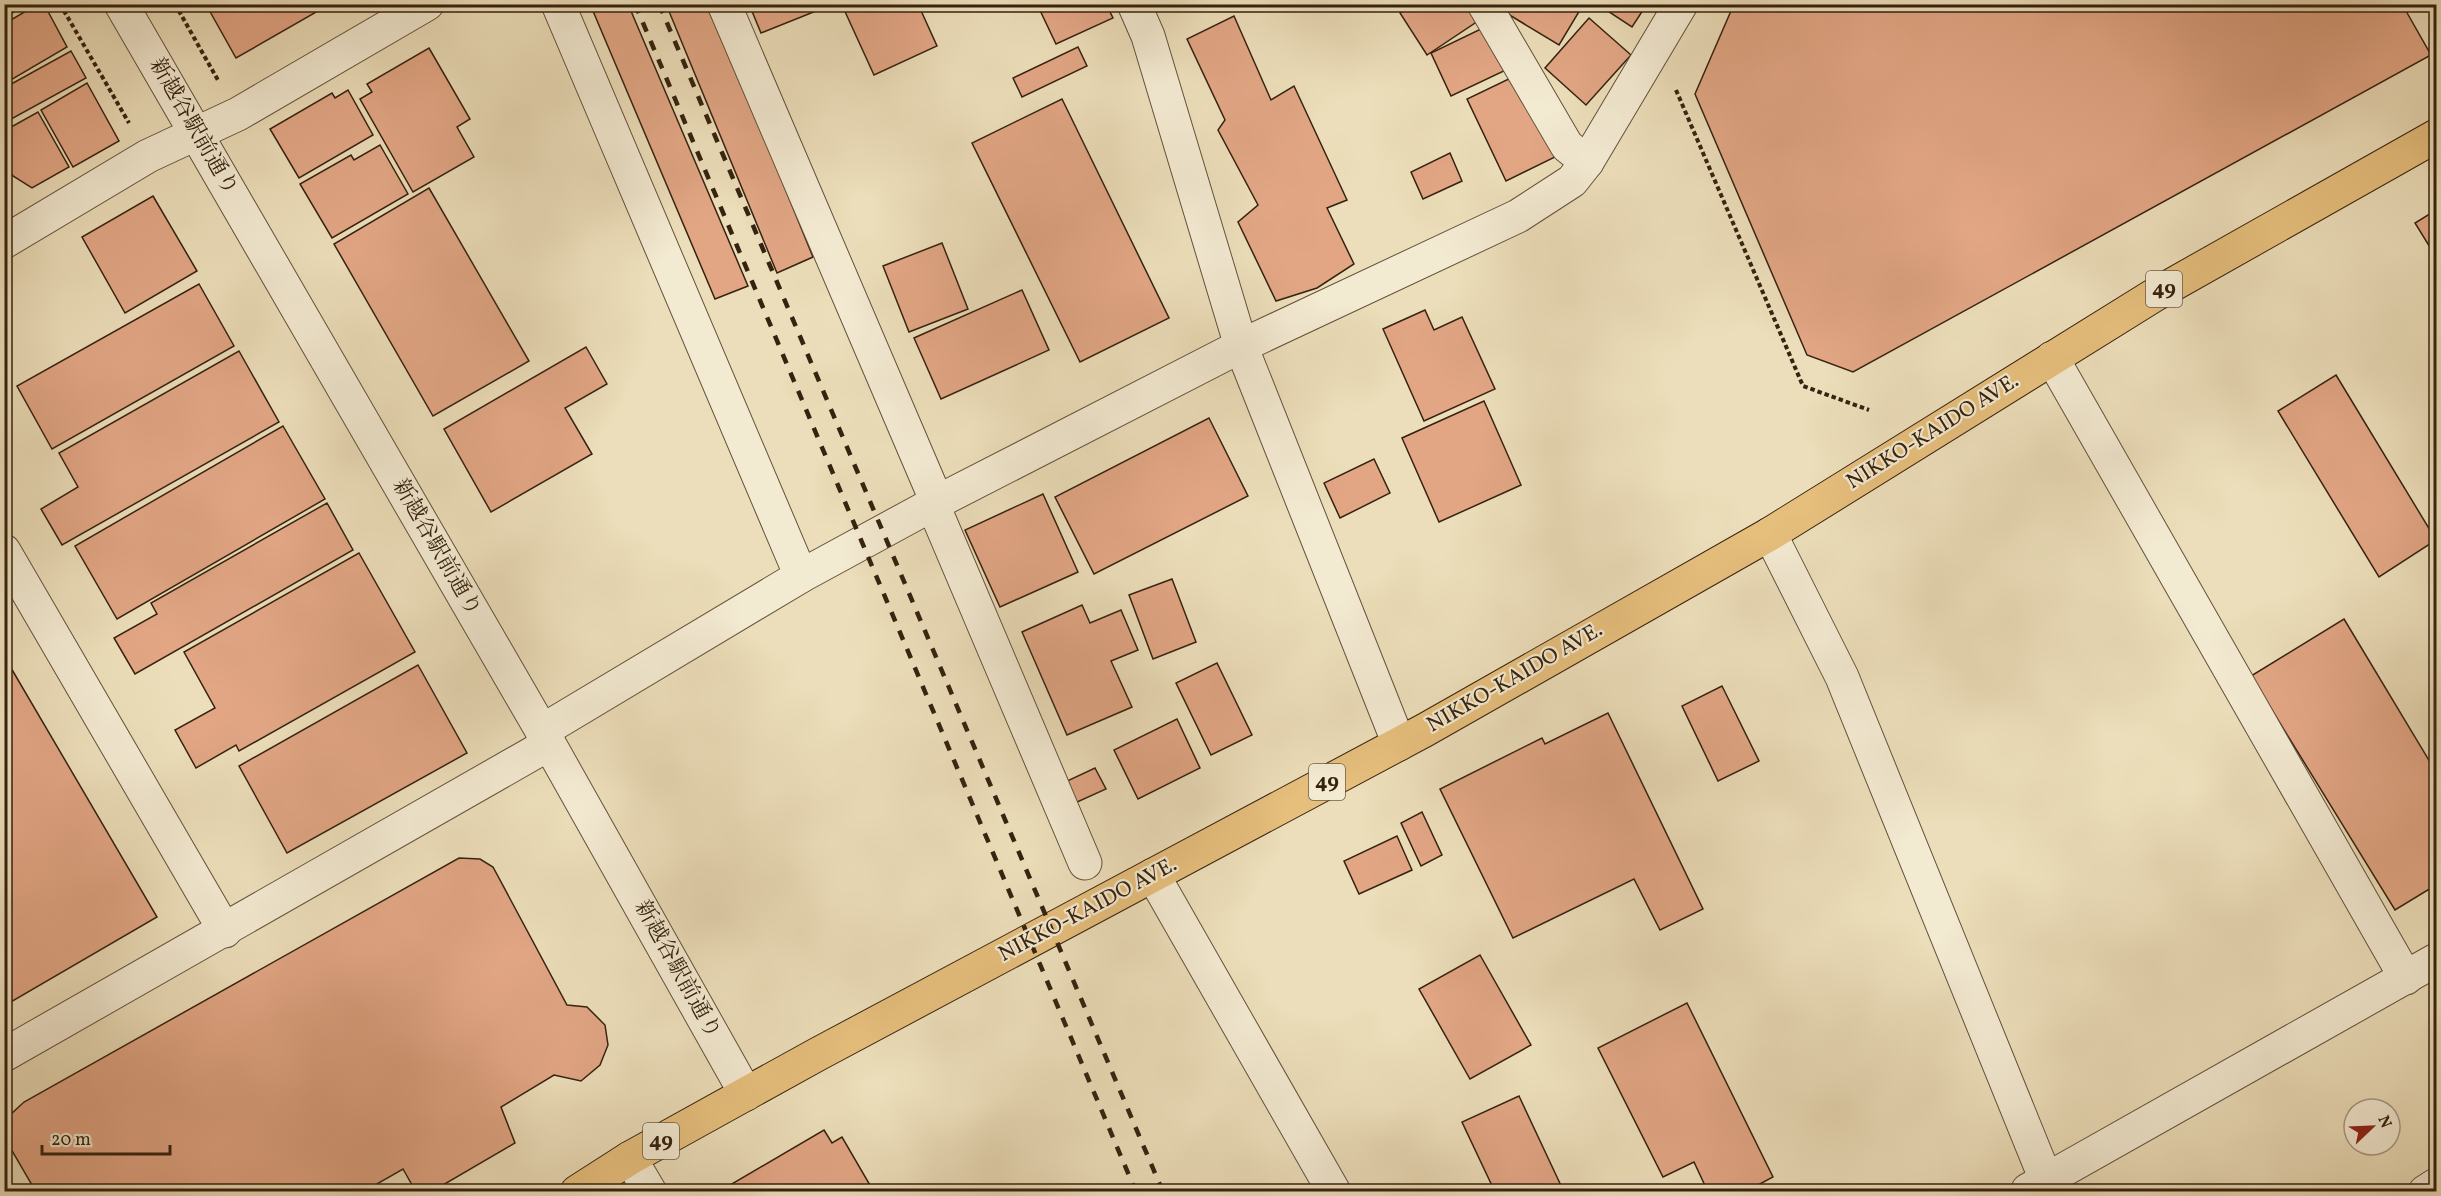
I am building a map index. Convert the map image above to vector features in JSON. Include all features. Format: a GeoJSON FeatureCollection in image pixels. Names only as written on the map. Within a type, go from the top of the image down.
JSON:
{"type":"FeatureCollection","features":[{"type":"Feature","properties":{"kind":"main road","name":"NIKKO-KAIDO AVE."},"geometry":{"type":"LineString","coordinates":[[577,1191],[630,1158],[746,1094],[1399,744],[1770,534],[2156,294],[2436,136]]}},
{"type":"Feature","properties":{"kind":"street","name":"新越谷駅前通り"},"geometry":{"type":"LineString","coordinates":[[121,4],[545,738],[746,1094]]}},
{"type":"Feature","properties":{"kind":"street"},"geometry":{"type":"LineString","coordinates":[[4,242],[148,156],[238,114],[427,4]]}},
{"type":"Feature","properties":{"kind":"street"},"geometry":{"type":"LineString","coordinates":[[558,4],[801,576]]}},
{"type":"Feature","properties":{"kind":"street"},"geometry":{"type":"LineString","coordinates":[[724,4],[1085,863]]}},
{"type":"Feature","properties":{"kind":"street"},"geometry":{"type":"LineString","coordinates":[[1134,4],[1148,36],[1241,346],[1399,744]]}},
{"type":"Feature","properties":{"kind":"street"},"geometry":{"type":"LineString","coordinates":[[1484,4],[1567,146],[1587,162]]}},
{"type":"Feature","properties":{"kind":"street"},"geometry":{"type":"LineString","coordinates":[[4,1055],[225,931],[545,738],[801,576],[935,503],[1241,346],[1518,216],[1572,181],[1587,162],[1681,4]]}},
{"type":"Feature","properties":{"kind":"street"},"geometry":{"type":"LineString","coordinates":[[2052,358],[2406,978]]}},
{"type":"Feature","properties":{"kind":"street"},"geometry":{"type":"LineString","coordinates":[[1770,534],[1842,677],[2041,1188],[2436,960]]}},
{"type":"Feature","properties":{"kind":"street"},"geometry":{"type":"LineString","coordinates":[[4,551],[225,931]]}},
{"type":"Feature","properties":{"kind":"street"},"geometry":{"type":"LineString","coordinates":[[1153,875],[1334,1191]]}},
{"type":"Feature","properties":{"kind":"street"},"geometry":{"type":"LineString","coordinates":[[630,1158],[650,1191]]}},
{"type":"Feature","properties":{"kind":"street"},"geometry":{"type":"LineString","coordinates":[[2425,1191],[2436,1185]]}},
{"type":"Feature","properties":{"kind":"path"},"geometry":{"type":"LineString","coordinates":[[60,4],[132,127]]}},
{"type":"Feature","properties":{"kind":"path"},"geometry":{"type":"LineString","coordinates":[[175,4],[222,88]]}},
{"type":"Feature","properties":{"kind":"path"},"geometry":{"type":"LineString","coordinates":[[1675,89],[1803,386],[1869,410]]}},
{"type":"Feature","properties":{"kind":"building"},"geometry":{"type":"Polygon","coordinates":[[[4,4],[27,4],[4,18],[4,4]]]}},
{"type":"Feature","properties":{"kind":"building"},"geometry":{"type":"Polygon","coordinates":[[[38,4],[44,4],[67,47],[4,84],[4,24],[38,4]]]}},
{"type":"Feature","properties":{"kind":"building"},"geometry":{"type":"Polygon","coordinates":[[[214,4],[314,4],[318,11],[236,58],[208,8],[214,4]]]}},
{"type":"Feature","properties":{"kind":"building"},"geometry":{"type":"Polygon","coordinates":[[[590,4],[628,4],[748,286],[715,299],[590,4]]]}},
{"type":"Feature","properties":{"kind":"building"},"geometry":{"type":"Polygon","coordinates":[[[666,4],[710,4],[813,257],[777,273],[666,4]]]}},
{"type":"Feature","properties":{"kind":"building"},"geometry":{"type":"Polygon","coordinates":[[[749,4],[814,4],[816,11],[761,33],[749,4]]]}},
{"type":"Feature","properties":{"kind":"building"},"geometry":{"type":"Polygon","coordinates":[[[918,4],[937,46],[874,75],[842,5],[918,4]]]}},
{"type":"Feature","properties":{"kind":"building"},"geometry":{"type":"Polygon","coordinates":[[[1037,4],[1106,4],[1113,18],[1056,44],[1037,4]]]}},
{"type":"Feature","properties":{"kind":"building"},"geometry":{"type":"Polygon","coordinates":[[[1413,4],[1468,4],[1478,21],[1427,55],[1400,13],[1413,4]]]}},
{"type":"Feature","properties":{"kind":"building"},"geometry":{"type":"Polygon","coordinates":[[[1571,4],[1580,10],[1559,45],[1493,5],[1571,4]]]}},
{"type":"Feature","properties":{"kind":"building"},"geometry":{"type":"Polygon","coordinates":[[[1597,4],[1647,4],[1632,27],[1597,4]]]}},
{"type":"Feature","properties":{"kind":"building"},"geometry":{"type":"Polygon","coordinates":[[[1734,4],[2402,4],[2431,55],[1853,372],[1807,355],[1695,94],[1734,4]]]}},
{"type":"Feature","properties":{"kind":"building"},"geometry":{"type":"Polygon","coordinates":[[[1234,16],[1271,100],[1294,86],[1347,200],[1327,208],[1354,264],[1317,288],[1276,301],[1238,222],[1258,205],[1218,130],[1225,120],[1187,39],[1234,16]]]}},
{"type":"Feature","properties":{"kind":"building"},"geometry":{"type":"Polygon","coordinates":[[[1589,18],[1631,55],[1586,105],[1545,68],[1589,18]]]}},
{"type":"Feature","properties":{"kind":"building"},"geometry":{"type":"Polygon","coordinates":[[[1485,27],[1506,70],[1451,96],[1431,53],[1485,27]]]}},
{"type":"Feature","properties":{"kind":"building"},"geometry":{"type":"Polygon","coordinates":[[[1078,47],[1087,66],[1022,97],[1013,78],[1078,47]]]}},
{"type":"Feature","properties":{"kind":"building"},"geometry":{"type":"Polygon","coordinates":[[[429,48],[470,119],[457,127],[474,157],[413,192],[360,99],[372,92],[367,84],[429,48]]]}},
{"type":"Feature","properties":{"kind":"building"},"geometry":{"type":"Polygon","coordinates":[[[71,51],[86,78],[4,123],[4,88],[71,51]]]}},
{"type":"Feature","properties":{"kind":"building"},"geometry":{"type":"Polygon","coordinates":[[[1517,75],[1555,157],[1506,181],[1467,99],[1517,75]]]}},
{"type":"Feature","properties":{"kind":"building"},"geometry":{"type":"Polygon","coordinates":[[[87,83],[119,141],[73,167],[41,110],[87,83]]]}},
{"type":"Feature","properties":{"kind":"building"},"geometry":{"type":"Polygon","coordinates":[[[348,90],[373,135],[299,178],[270,129],[332,93],[335,98],[348,90]]]}},
{"type":"Feature","properties":{"kind":"building"},"geometry":{"type":"Polygon","coordinates":[[[1062,99],[1169,318],[1080,362],[972,143],[1062,99]]]}},
{"type":"Feature","properties":{"kind":"building"},"geometry":{"type":"Polygon","coordinates":[[[38,112],[69,167],[32,188],[13,176],[4,161],[4,131],[38,112]]]}},
{"type":"Feature","properties":{"kind":"building"},"geometry":{"type":"Polygon","coordinates":[[[380,145],[408,194],[332,238],[300,184],[351,155],[354,160],[380,145]]]}},
{"type":"Feature","properties":{"kind":"building"},"geometry":{"type":"Polygon","coordinates":[[[1450,153],[1462,181],[1423,199],[1411,172],[1450,153]]]}},
{"type":"Feature","properties":{"kind":"building"},"geometry":{"type":"Polygon","coordinates":[[[429,188],[529,361],[433,416],[334,244],[429,188]]]}},
{"type":"Feature","properties":{"kind":"building"},"geometry":{"type":"Polygon","coordinates":[[[153,196],[197,271],[125,313],[82,237],[153,196]]]}},
{"type":"Feature","properties":{"kind":"building"},"geometry":{"type":"Polygon","coordinates":[[[2436,210],[2436,257],[2415,223],[2436,210]]]}},
{"type":"Feature","properties":{"kind":"building"},"geometry":{"type":"Polygon","coordinates":[[[942,243],[968,309],[909,332],[883,266],[942,243]]]}},
{"type":"Feature","properties":{"kind":"building"},"geometry":{"type":"Polygon","coordinates":[[[199,284],[234,346],[52,449],[17,386],[199,284]]]}},
{"type":"Feature","properties":{"kind":"building"},"geometry":{"type":"Polygon","coordinates":[[[1022,290],[1049,350],[941,399],[914,338],[1022,290]]]}},
{"type":"Feature","properties":{"kind":"building"},"geometry":{"type":"Polygon","coordinates":[[[1425,310],[1434,330],[1462,317],[1495,389],[1424,421],[1383,329],[1425,310]]]}},
{"type":"Feature","properties":{"kind":"building"},"geometry":{"type":"Polygon","coordinates":[[[586,347],[607,384],[565,408],[592,454],[491,512],[444,429],[586,347]]]}},
{"type":"Feature","properties":{"kind":"building"},"geometry":{"type":"Polygon","coordinates":[[[239,351],[279,422],[62,545],[41,509],[78,487],[59,453],[239,351]]]}},
{"type":"Feature","properties":{"kind":"building"},"geometry":{"type":"Polygon","coordinates":[[[2336,375],[2436,540],[2379,577],[2278,411],[2336,375]]]}},
{"type":"Feature","properties":{"kind":"building"},"geometry":{"type":"Polygon","coordinates":[[[1484,401],[1521,485],[1439,522],[1402,438],[1484,401]]]}},
{"type":"Feature","properties":{"kind":"building"},"geometry":{"type":"Polygon","coordinates":[[[1209,418],[1248,496],[1094,574],[1055,497],[1209,418]]]}},
{"type":"Feature","properties":{"kind":"building"},"geometry":{"type":"Polygon","coordinates":[[[283,426],[325,499],[117,619],[75,546],[283,426]]]}},
{"type":"Feature","properties":{"kind":"building"},"geometry":{"type":"Polygon","coordinates":[[[1374,459],[1390,493],[1340,518],[1324,483],[1374,459]]]}},
{"type":"Feature","properties":{"kind":"building"},"geometry":{"type":"Polygon","coordinates":[[[1043,494],[1078,572],[1000,607],[965,530],[1043,494]]]}},
{"type":"Feature","properties":{"kind":"building"},"geometry":{"type":"Polygon","coordinates":[[[327,503],[353,550],[135,674],[114,638],[157,614],[151,603],[327,503]]]}},
{"type":"Feature","properties":{"kind":"building"},"geometry":{"type":"Polygon","coordinates":[[[359,553],[415,652],[239,751],[236,745],[196,768],[175,730],[215,708],[184,652],[359,553]]]}},
{"type":"Feature","properties":{"kind":"building"},"geometry":{"type":"Polygon","coordinates":[[[1172,579],[1196,642],[1153,659],[1129,595],[1172,579]]]}},
{"type":"Feature","properties":{"kind":"building"},"geometry":{"type":"Polygon","coordinates":[[[1082,605],[1090,623],[1121,610],[1138,650],[1111,661],[1132,707],[1067,735],[1022,632],[1082,605]]]}},
{"type":"Feature","properties":{"kind":"building"},"geometry":{"type":"Polygon","coordinates":[[[2344,619],[2436,772],[2436,885],[2395,910],[2251,676],[2344,619]]]}},
{"type":"Feature","properties":{"kind":"building"},"geometry":{"type":"Polygon","coordinates":[[[4,656],[157,917],[4,1006],[4,656]]]}},
{"type":"Feature","properties":{"kind":"building"},"geometry":{"type":"Polygon","coordinates":[[[1217,663],[1252,735],[1211,755],[1176,683],[1217,663]]]}},
{"type":"Feature","properties":{"kind":"building"},"geometry":{"type":"Polygon","coordinates":[[[418,665],[467,753],[287,853],[239,766],[418,665]]]}},
{"type":"Feature","properties":{"kind":"building"},"geometry":{"type":"Polygon","coordinates":[[[1722,686],[1759,761],[1718,781],[1682,706],[1722,686]]]}},
{"type":"Feature","properties":{"kind":"building"},"geometry":{"type":"Polygon","coordinates":[[[1608,713],[1703,909],[1660,930],[1634,879],[1513,938],[1440,789],[1542,738],[1545,744],[1608,713]]]}},
{"type":"Feature","properties":{"kind":"building"},"geometry":{"type":"Polygon","coordinates":[[[1177,719],[1200,768],[1138,799],[1114,750],[1177,719]]]}},
{"type":"Feature","properties":{"kind":"building"},"geometry":{"type":"Polygon","coordinates":[[[1095,768],[1106,789],[1075,803],[1065,782],[1095,768]]]}},
{"type":"Feature","properties":{"kind":"building"},"geometry":{"type":"Polygon","coordinates":[[[1422,812],[1442,855],[1421,866],[1401,823],[1422,812]]]}},
{"type":"Feature","properties":{"kind":"building"},"geometry":{"type":"Polygon","coordinates":[[[1397,836],[1412,870],[1359,894],[1344,861],[1397,836]]]}},
{"type":"Feature","properties":{"kind":"building"},"geometry":{"type":"Polygon","coordinates":[[[459,858],[480,859],[493,867],[567,1005],[587,1007],[605,1025],[608,1045],[600,1065],[581,1081],[554,1075],[501,1107],[515,1143],[431,1192],[416,1192],[403,1169],[363,1192],[36,1192],[4,1137],[9,1116],[24,1102],[459,858]]]}},
{"type":"Feature","properties":{"kind":"building"},"geometry":{"type":"Polygon","coordinates":[[[1480,955],[1531,1045],[1470,1079],[1419,989],[1480,955]]]}},
{"type":"Feature","properties":{"kind":"building"},"geometry":{"type":"Polygon","coordinates":[[[1687,1003],[1773,1177],[1745,1192],[1708,1192],[1694,1162],[1663,1177],[1598,1048],[1687,1003]]]}},
{"type":"Feature","properties":{"kind":"building"},"geometry":{"type":"Polygon","coordinates":[[[1519,1096],[1564,1192],[1495,1192],[1462,1122],[1519,1096]]]}},
{"type":"Feature","properties":{"kind":"building"},"geometry":{"type":"Polygon","coordinates":[[[824,1130],[832,1143],[842,1137],[874,1192],[734,1192],[730,1185],[824,1130]]]}},
{"type":"Feature","properties":{"kind":"railway"},"geometry":{"type":"LineString","coordinates":[[635,4],[1136,1192]]}},
{"type":"Feature","properties":{"kind":"railway"},"geometry":{"type":"LineString","coordinates":[[659,4],[1163,1192]]}}]}
